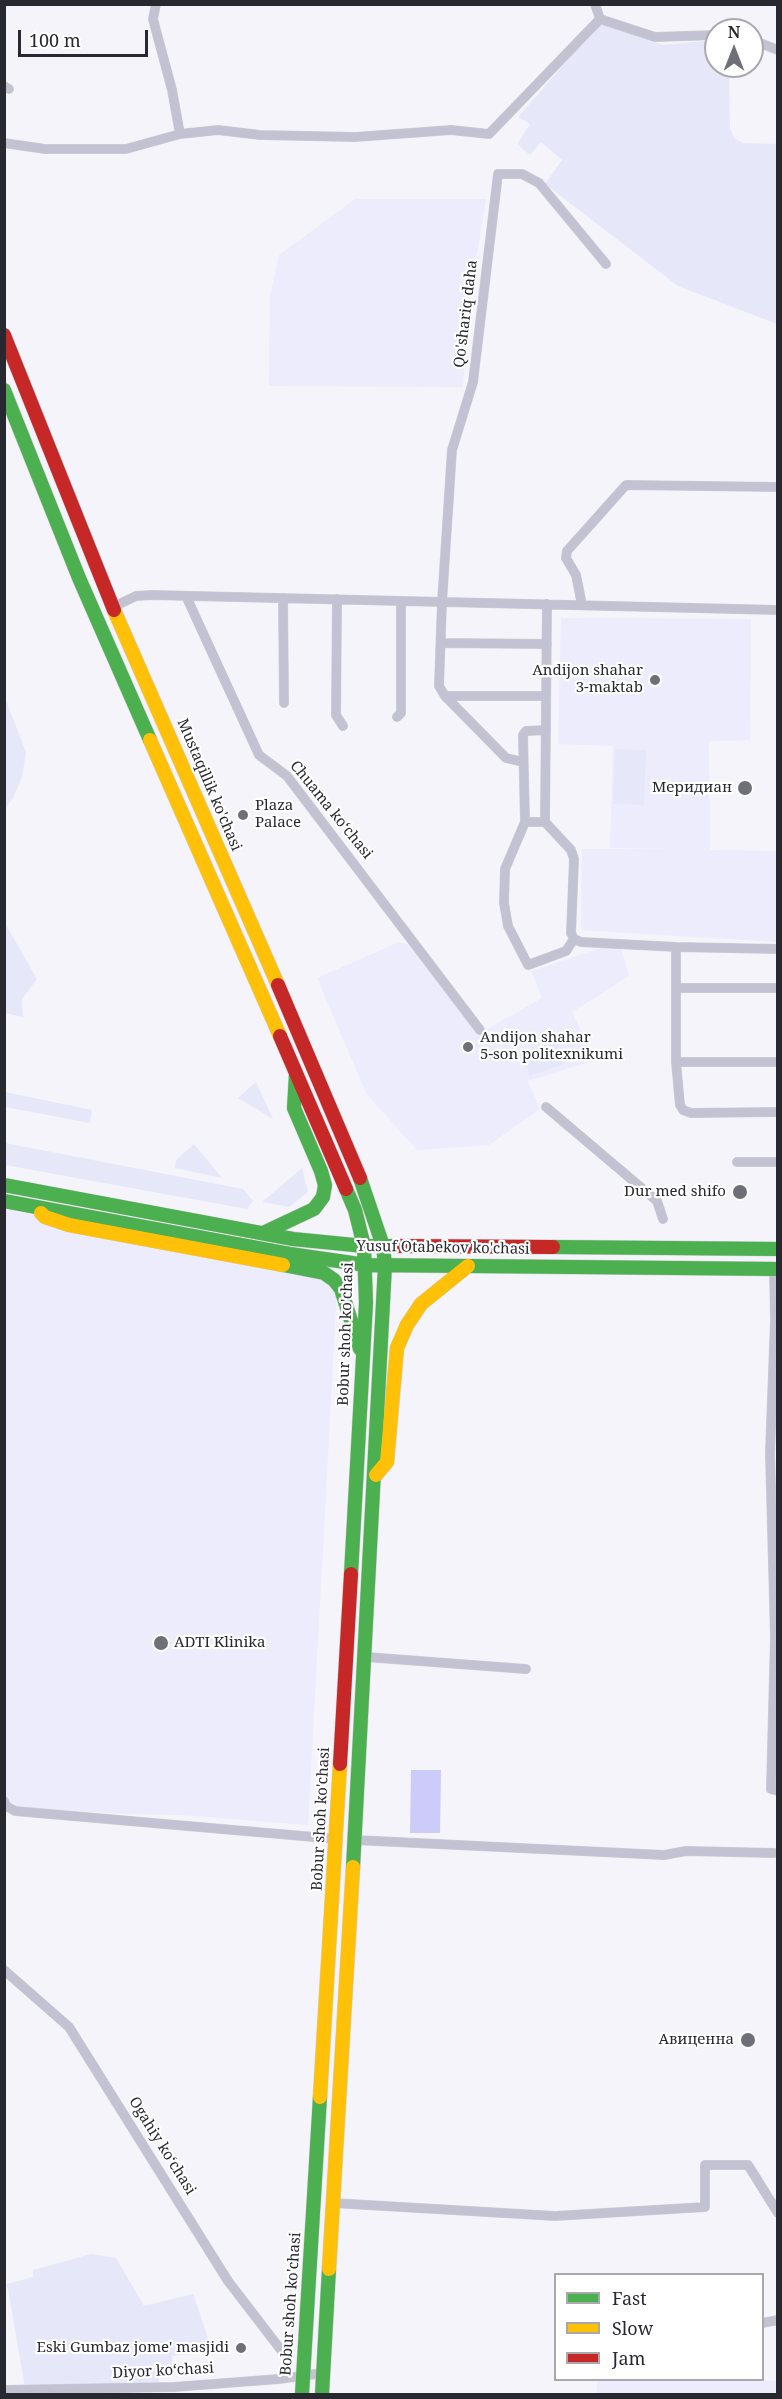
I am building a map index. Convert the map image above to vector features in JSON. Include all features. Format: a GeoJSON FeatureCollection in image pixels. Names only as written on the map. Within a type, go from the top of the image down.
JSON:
{"type":"FeatureCollection","features":[{"type":"Feature","properties":{"kind":"main road","name":"Mustaqillik ko'chasi"},"geometry":{"type":"LineString","coordinates":[[4,335],[10,369],[54,456],[113,607],[345,1140],[366,1193],[383,1246]]}},
{"type":"Feature","properties":{"kind":"main road"},"geometry":{"type":"LineString","coordinates":[[4,390],[79,578],[355,1210],[364,1246]]}},
{"type":"Feature","properties":{"kind":"main road"},"geometry":{"type":"LineString","coordinates":[[34,464],[54,456]]}},
{"type":"Feature","properties":{"kind":"main road"},"geometry":{"type":"LineString","coordinates":[[263,1233],[314,1209],[323,1197],[324,1185],[321,1171],[294,1108],[296,1074]]}},
{"type":"Feature","properties":{"kind":"main road","name":"Yusuf Otabekov ko'chasi"},"geometry":{"type":"LineString","coordinates":[[4,1185],[293,1239],[364,1246],[777,1250]]}},
{"type":"Feature","properties":{"kind":"main road","name":"Yusuf Otabekov ko'chasi"},"geometry":{"type":"LineString","coordinates":[[4,1201],[290,1254],[366,1265],[776,1269]]}},
{"type":"Feature","properties":{"kind":"main road"},"geometry":{"type":"LineString","coordinates":[[34,1207],[45,1217],[69,1225],[324,1273],[341,1289],[363,1356]]}},
{"type":"Feature","properties":{"kind":"main road","name":"Bobur shoh ko'chasi"},"geometry":{"type":"LineString","coordinates":[[302,2394],[337,1839],[363,1356],[366,1265],[364,1246]]}},
{"type":"Feature","properties":{"kind":"main road"},"geometry":{"type":"LineString","coordinates":[[322,2394],[376,1475],[385,1266],[383,1246]]}},
{"type":"Feature","properties":{"kind":"main road"},"geometry":{"type":"LineString","coordinates":[[376,1475],[383,1470],[387,1462],[397,1348],[422,1304],[468,1266]]}},
{"type":"Feature","properties":{"kind":"main road"},"geometry":{"type":"LineString","coordinates":[[327,1991],[345,1992]]}},
{"type":"Feature","properties":{"kind":"main road"},"geometry":{"type":"LineString","coordinates":[[321,2090],[340,2092]]}},
{"type":"Feature","properties":{"kind":"street"},"geometry":{"type":"LineString","coordinates":[[156,4],[153,19],[172,90],[180,134]]}},
{"type":"Feature","properties":{"kind":"street"},"geometry":{"type":"LineString","coordinates":[[595,4],[600,19]]}},
{"type":"Feature","properties":{"kind":"street"},"geometry":{"type":"LineString","coordinates":[[4,143],[45,148],[126,149],[180,134],[231,130],[260,135],[355,137],[452,129],[489,134],[600,19]]}},
{"type":"Feature","properties":{"kind":"street"},"geometry":{"type":"LineString","coordinates":[[600,19],[655,36],[704,35]]}},
{"type":"Feature","properties":{"kind":"street","name":"Qo'shariq daha"},"geometry":{"type":"LineString","coordinates":[[442,602],[452,450],[473,382],[498,174],[522,174],[539,183],[606,264]]}},
{"type":"Feature","properties":{"kind":"street"},"geometry":{"type":"LineString","coordinates":[[582,605],[576,575],[566,558],[567,551],[626,485],[777,488]]}},
{"type":"Feature","properties":{"kind":"street"},"geometry":{"type":"LineString","coordinates":[[113,607],[136,596],[186,596],[777,610]]}},
{"type":"Feature","properties":{"kind":"street","name":"Chuama koʻchasi"},"geometry":{"type":"LineString","coordinates":[[186,596],[259,755],[287,776],[480,1030]]}},
{"type":"Feature","properties":{"kind":"street"},"geometry":{"type":"LineString","coordinates":[[284,598],[284,703]]}},
{"type":"Feature","properties":{"kind":"street"},"geometry":{"type":"LineString","coordinates":[[337,599],[336,715],[343,726]]}},
{"type":"Feature","properties":{"kind":"street"},"geometry":{"type":"LineString","coordinates":[[397,717],[401,713],[401,601]]}},
{"type":"Feature","properties":{"kind":"street"},"geometry":{"type":"LineString","coordinates":[[442,602],[439,686],[445,696],[506,758],[524,762]]}},
{"type":"Feature","properties":{"kind":"street"},"geometry":{"type":"LineString","coordinates":[[547,604],[545,822],[571,850],[574,859],[571,933],[574,939],[581,942],[676,947],[777,949]]}},
{"type":"Feature","properties":{"kind":"street"},"geometry":{"type":"LineString","coordinates":[[441,643],[547,644]]}},
{"type":"Feature","properties":{"kind":"street"},"geometry":{"type":"LineString","coordinates":[[445,696],[546,696]]}},
{"type":"Feature","properties":{"kind":"street"},"geometry":{"type":"LineString","coordinates":[[546,730],[526,731],[523,735],[525,822],[505,869],[504,903],[508,927],[528,965],[566,951],[574,939]]}},
{"type":"Feature","properties":{"kind":"street"},"geometry":{"type":"LineString","coordinates":[[525,822],[545,822]]}},
{"type":"Feature","properties":{"kind":"street"},"geometry":{"type":"LineString","coordinates":[[676,947],[677,1097],[683,1110],[691,1113],[777,1112]]}},
{"type":"Feature","properties":{"kind":"street"},"geometry":{"type":"LineString","coordinates":[[677,987],[777,988]]}},
{"type":"Feature","properties":{"kind":"street"},"geometry":{"type":"LineString","coordinates":[[676,1062],[777,1062]]}},
{"type":"Feature","properties":{"kind":"street"},"geometry":{"type":"LineString","coordinates":[[546,1107],[657,1201],[663,1219]]}},
{"type":"Feature","properties":{"kind":"street"},"geometry":{"type":"LineString","coordinates":[[737,1162],[777,1162]]}},
{"type":"Feature","properties":{"kind":"street"},"geometry":{"type":"LineString","coordinates":[[776,1269],[770,1453],[775,1637],[771,1789],[777,1791]]}},
{"type":"Feature","properties":{"kind":"street"},"geometry":{"type":"LineString","coordinates":[[366,1657],[526,1669]]}},
{"type":"Feature","properties":{"kind":"street"},"geometry":{"type":"LineString","coordinates":[[4,1802],[6,1806],[15,1811],[337,1839]]}},
{"type":"Feature","properties":{"kind":"street"},"geometry":{"type":"LineString","coordinates":[[355,1840],[622,1854],[664,1855],[686,1851],[774,1853]]}},
{"type":"Feature","properties":{"kind":"street","name":"Ogahiy koʻchasi"},"geometry":{"type":"LineString","coordinates":[[4,1970],[69,2027],[228,2281],[281,2350]]}},
{"type":"Feature","properties":{"kind":"street"},"geometry":{"type":"LineString","coordinates":[[333,2203],[555,2216],[705,2207],[705,2165],[748,2165],[777,2213]]}},
{"type":"Feature","properties":{"kind":"street","name":"Diyor koʻchasi"},"geometry":{"type":"LineString","coordinates":[[4,2390],[174,2387],[323,2373]]}},
{"type":"Feature","properties":{"kind":"shaded area"},"geometry":{"type":"Polygon","coordinates":[[[600,23],[663,45],[704,41],[704,78],[729,78],[730,128],[734,138],[743,143],[777,144],[777,324],[678,286],[545,184],[562,160],[541,142],[530,155],[517,144],[530,124],[518,117],[600,23]]]}},
{"type":"Feature","properties":{"kind":"shaded area"},"geometry":{"type":"Polygon","coordinates":[[[355,199],[486,199],[470,296],[463,387],[269,386],[270,296],[279,255],[355,199]]]}},
{"type":"Feature","properties":{"kind":"shaded area","name":"Andijon shahar 3-maktab"},"geometry":{"type":"Polygon","coordinates":[[[561,618],[751,619],[750,740],[709,741],[710,850],[777,851],[777,942],[581,930],[582,849],[677,849],[610,848],[613,746],[558,744],[561,618]]]}},
{"type":"Feature","properties":{"kind":"shaded area"},"geometry":{"type":"Polygon","coordinates":[[[5,698],[26,752],[22,777],[13,798],[5,809],[5,698]]]}},
{"type":"Feature","properties":{"kind":"shaded area"},"geometry":{"type":"Polygon","coordinates":[[[615,749],[646,750],[644,805],[613,804],[615,749]]]}},
{"type":"Feature","properties":{"kind":"shaded area"},"geometry":{"type":"Polygon","coordinates":[[[5,923],[37,979],[22,999],[23,1017],[5,1013],[5,923]]]}},
{"type":"Feature","properties":{"kind":"shaded area","name":"Andijon shahar 5-son politexnikumi"},"geometry":{"type":"Polygon","coordinates":[[[399,942],[408,944],[478,1034],[542,998],[531,971],[607,946],[621,948],[629,976],[572,1012],[595,1060],[528,1081],[540,1109],[489,1145],[417,1150],[366,1093],[317,978],[399,942]]]}},
{"type":"Feature","properties":{"kind":"shaded area"},"geometry":{"type":"Polygon","coordinates":[[[557,1042],[564,1064],[530,1076],[522,1053],[557,1042]]]}},
{"type":"Feature","properties":{"kind":"shaded area"},"geometry":{"type":"Polygon","coordinates":[[[256,1082],[273,1119],[238,1098],[256,1082]]]}},
{"type":"Feature","properties":{"kind":"shaded area"},"geometry":{"type":"Polygon","coordinates":[[[5,1092],[92,1110],[90,1123],[5,1107],[5,1092]]]}},
{"type":"Feature","properties":{"kind":"shaded area"},"geometry":{"type":"Polygon","coordinates":[[[5,1143],[243,1189],[253,1201],[247,1209],[5,1165],[5,1143]]]}},
{"type":"Feature","properties":{"kind":"shaded area"},"geometry":{"type":"Polygon","coordinates":[[[194,1144],[222,1178],[175,1168],[176,1160],[194,1144]]]}},
{"type":"Feature","properties":{"kind":"shaded area"},"geometry":{"type":"Polygon","coordinates":[[[302,1168],[308,1192],[289,1207],[262,1202],[302,1168]]]}},
{"type":"Feature","properties":{"kind":"shaded area","name":"ADTI Klinika"},"geometry":{"type":"Polygon","coordinates":[[[4,1208],[314,1272],[337,1288],[308,1825],[179,1815],[10,1807],[6,1798],[4,1208]]]}},
{"type":"Feature","properties":{"kind":"shaded area"},"geometry":{"type":"Polygon","coordinates":[[[91,2254],[116,2258],[144,2306],[193,2294],[213,2352],[172,2356],[173,2374],[159,2374],[159,2382],[25,2387],[7,2284],[33,2277],[33,2270],[91,2254]]]}},
{"type":"Feature","properties":{"kind":"shaded area"},"geometry":{"type":"Polygon","coordinates":[[[597,2381],[777,2381],[777,2394],[597,2394],[597,2381]]]}},
{"type":"Feature","properties":{"kind":"water"},"geometry":{"type":"Polygon","coordinates":[[[411,1770],[441,1770],[440,1833],[410,1833],[411,1770]]]}},
{"type":"Feature","properties":{"kind":"traffic: fast"},"geometry":{"type":"LineString","coordinates":[[4,390],[79,578],[150,740]]}},
{"type":"Feature","properties":{"kind":"traffic: fast"},"geometry":{"type":"LineString","coordinates":[[263,1233],[314,1209],[323,1197],[325,1185],[321,1171],[294,1108],[296,1074]]}},
{"type":"Feature","properties":{"kind":"traffic: fast"},"geometry":{"type":"LineString","coordinates":[[353,1867],[385,1265],[383,1246],[360,1178]]}},
{"type":"Feature","properties":{"kind":"traffic: fast"},"geometry":{"type":"LineString","coordinates":[[4,1185],[293,1239],[364,1246],[400,1246]]}},
{"type":"Feature","properties":{"kind":"traffic: fast"},"geometry":{"type":"LineString","coordinates":[[346,1189],[355,1210],[364,1246],[366,1303],[351,1574]]}},
{"type":"Feature","properties":{"kind":"traffic: fast"},"geometry":{"type":"LineString","coordinates":[[4,1201],[290,1254],[366,1265],[778,1269]]}},
{"type":"Feature","properties":{"kind":"traffic: fast"},"geometry":{"type":"LineString","coordinates":[[553,1247],[778,1249]]}},
{"type":"Feature","properties":{"kind":"traffic: fast"},"geometry":{"type":"LineString","coordinates":[[283,1265],[324,1273],[334,1280],[341,1289],[360,1349]]}},
{"type":"Feature","properties":{"kind":"traffic: fast"},"geometry":{"type":"LineString","coordinates":[[302,2394],[320,2097]]}},
{"type":"Feature","properties":{"kind":"traffic: fast"},"geometry":{"type":"LineString","coordinates":[[322,2394],[329,2269]]}},
{"type":"Feature","properties":{"kind":"traffic: slow"},"geometry":{"type":"LineString","coordinates":[[114,610],[278,985]]}},
{"type":"Feature","properties":{"kind":"traffic: slow"},"geometry":{"type":"LineString","coordinates":[[150,740],[280,1036]]}},
{"type":"Feature","properties":{"kind":"traffic: slow"},"geometry":{"type":"LineString","coordinates":[[41,1213],[45,1217],[69,1225],[283,1265]]}},
{"type":"Feature","properties":{"kind":"traffic: slow"},"geometry":{"type":"LineString","coordinates":[[376,1475],[387,1462],[397,1348],[407,1325],[421,1304],[468,1266]]}},
{"type":"Feature","properties":{"kind":"traffic: slow"},"geometry":{"type":"LineString","coordinates":[[320,2097],[340,1764]]}},
{"type":"Feature","properties":{"kind":"traffic: slow"},"geometry":{"type":"LineString","coordinates":[[329,2269],[353,1867]]}},
{"type":"Feature","properties":{"kind":"traffic: jam"},"geometry":{"type":"LineString","coordinates":[[4,335],[114,610]]}},
{"type":"Feature","properties":{"kind":"traffic: jam"},"geometry":{"type":"LineString","coordinates":[[278,985],[360,1178]]}},
{"type":"Feature","properties":{"kind":"traffic: jam"},"geometry":{"type":"LineString","coordinates":[[280,1036],[346,1189]]}},
{"type":"Feature","properties":{"kind":"traffic: jam"},"geometry":{"type":"LineString","coordinates":[[400,1246],[553,1247]]}},
{"type":"Feature","properties":{"kind":"traffic: jam"},"geometry":{"type":"LineString","coordinates":[[340,1764],[351,1574]]}},
{"type":"Feature","properties":{"kind":"place","name":"Andijon shahar 3-maktab"},"geometry":{"type":"Point","coordinates":[655,680]}},
{"type":"Feature","properties":{"kind":"place","name":"Меридиан"},"geometry":{"type":"Point","coordinates":[745,788]}},
{"type":"Feature","properties":{"kind":"place","name":"Plaza Palace"},"geometry":{"type":"Point","coordinates":[243,815]}},
{"type":"Feature","properties":{"kind":"place","name":"Andijon shahar 5-son politexnikumi"},"geometry":{"type":"Point","coordinates":[468,1047]}},
{"type":"Feature","properties":{"kind":"place","name":"Dur med shifo"},"geometry":{"type":"Point","coordinates":[740,1192]}},
{"type":"Feature","properties":{"kind":"place","name":"ADTI Klinika"},"geometry":{"type":"Point","coordinates":[161,1643]}},
{"type":"Feature","properties":{"kind":"place","name":"Авиценна"},"geometry":{"type":"Point","coordinates":[748,2040]}},
{"type":"Feature","properties":{"kind":"place","name":"Eski Gumbaz jome' masjidi"},"geometry":{"type":"Point","coordinates":[241,2348]}}]}
